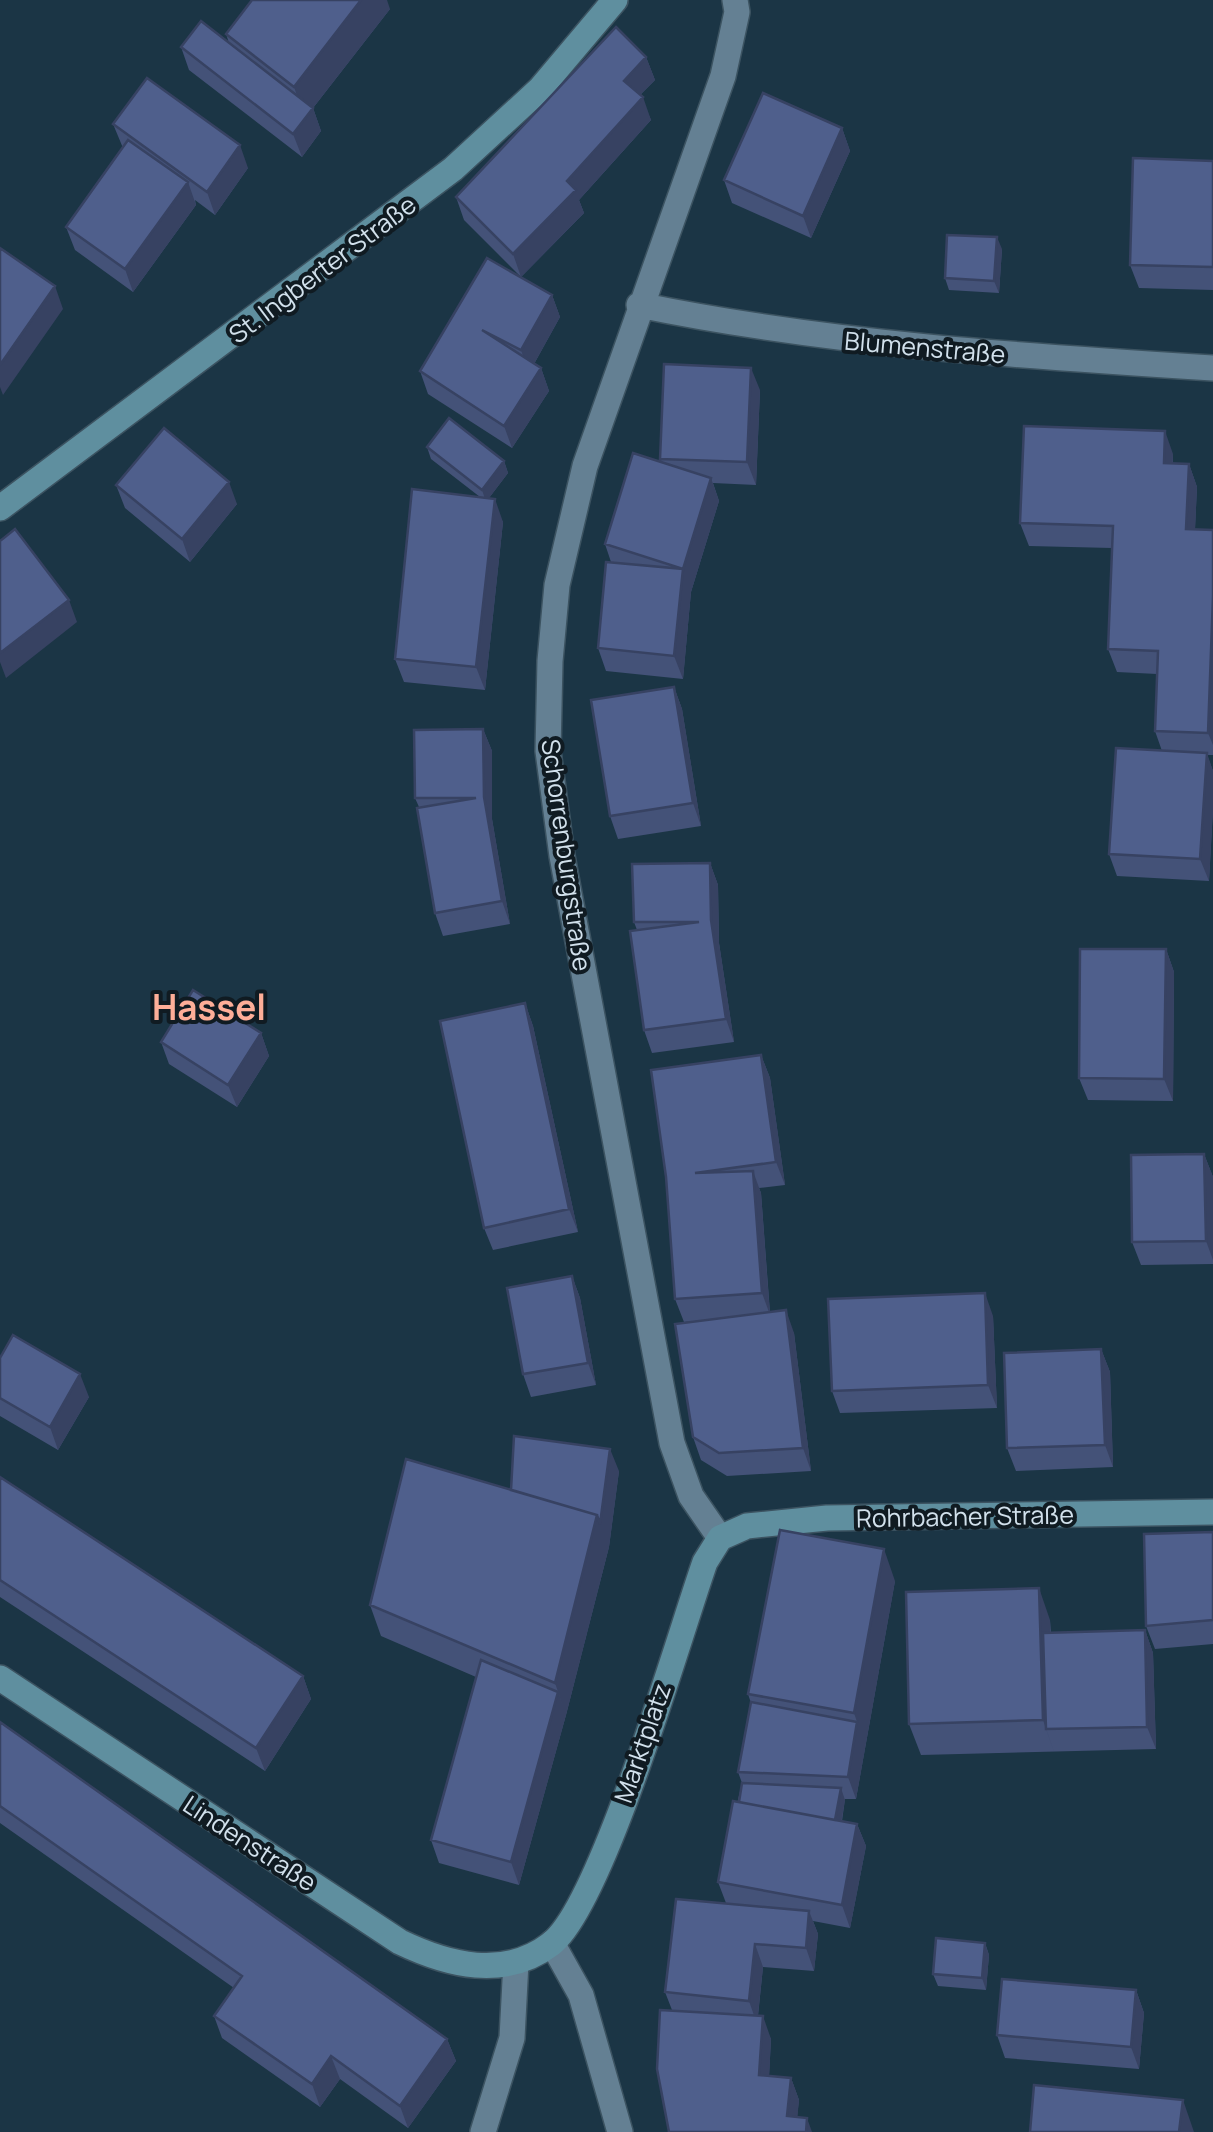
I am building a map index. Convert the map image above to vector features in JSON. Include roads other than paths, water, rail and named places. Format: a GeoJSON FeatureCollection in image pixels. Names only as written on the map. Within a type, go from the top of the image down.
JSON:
{"type":"FeatureCollection","features":[{"type":"Feature","properties":{"kind":"street","name":"St. Ingberter Straße"},"geometry":{"type":"LineString","coordinates":[[0,508],[453,169],[540,89],[615,0]]}},
{"type":"Feature","properties":{"kind":"street","name":"Schorrenburgstraße"},"geometry":{"type":"LineString","coordinates":[[720,1538],[691,1496],[672,1442],[562,856],[548,751],[557,585],[585,466],[723,76],[737,12],[735,0]]}},
{"type":"Feature","properties":{"kind":"street","name":"Blumenstraße"},"geometry":{"type":"LineString","coordinates":[[640,306],[742,326],[939,350],[1213,368]]}},
{"type":"Feature","properties":{"kind":"street","name":"Rohrbacher Straße"},"geometry":{"type":"LineString","coordinates":[[720,1538],[747,1526],[828,1518],[1213,1512]]}},
{"type":"Feature","properties":{"kind":"street","name":"Marktplatz"},"geometry":{"type":"LineString","coordinates":[[516,1962],[552,1943],[593,1883],[705,1562],[720,1538]]}},
{"type":"Feature","properties":{"kind":"street","name":"Lindenstraße"},"geometry":{"type":"LineString","coordinates":[[0,1678],[400,1942],[432,1958],[472,1967],[516,1962]]}},
{"type":"Feature","properties":{"kind":"street"},"geometry":{"type":"LineString","coordinates":[[552,1943],[581,1995],[620,2132]]}},
{"type":"Feature","properties":{"kind":"street"},"geometry":{"type":"LineString","coordinates":[[483,2132],[512,2038],[516,1962]]}},
{"type":"Feature","properties":{"kind":"district","name":"Hassel"},"geometry":{"type":"Point","coordinates":[209,1007]}}]}
